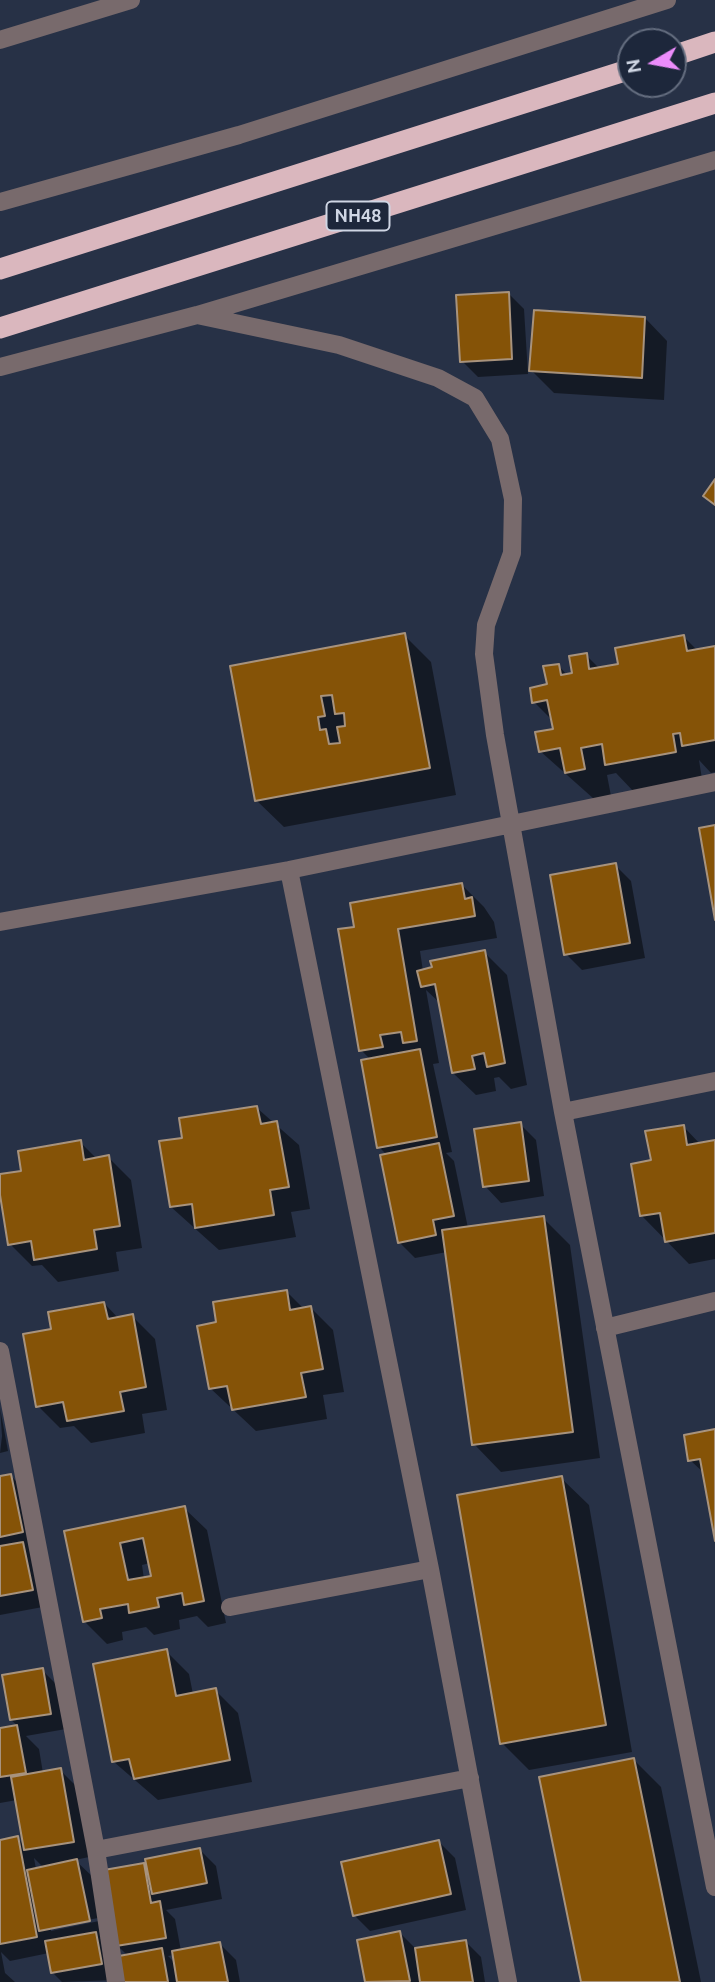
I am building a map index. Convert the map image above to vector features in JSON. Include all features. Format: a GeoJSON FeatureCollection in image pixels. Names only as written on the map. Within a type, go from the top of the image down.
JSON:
{"type":"FeatureCollection","features":[{"type":"Feature","properties":{"kind":"highway"},"geometry":{"type":"LineString","coordinates":[[687,51],[715,42]]}},
{"type":"Feature","properties":{"kind":"highway"},"geometry":{"type":"LineString","coordinates":[[0,269],[617,73]]}},
{"type":"Feature","properties":{"kind":"highway","name":"NH48"},"geometry":{"type":"LineString","coordinates":[[0,328],[715,103]]}},
{"type":"Feature","properties":{"kind":"street"},"geometry":{"type":"LineString","coordinates":[[0,40],[131,0]]}},
{"type":"Feature","properties":{"kind":"street"},"geometry":{"type":"LineString","coordinates":[[0,202],[239,135],[667,0]]}},
{"type":"Feature","properties":{"kind":"street"},"geometry":{"type":"LineString","coordinates":[[0,367],[197,315],[715,160]]}},
{"type":"Feature","properties":{"kind":"street"},"geometry":{"type":"LineString","coordinates":[[197,315],[339,345],[438,378],[475,398],[500,439],[513,499],[512,553],[486,625],[484,654],[510,825],[563,1112],[715,1887]]}},
{"type":"Feature","properties":{"kind":"street"},"geometry":{"type":"LineString","coordinates":[[0,922],[289,870],[715,782]]}},
{"type":"Feature","properties":{"kind":"street"},"geometry":{"type":"LineString","coordinates":[[289,870],[430,1569],[508,1982]]}},
{"type":"Feature","properties":{"kind":"street"},"geometry":{"type":"LineString","coordinates":[[563,1112],[715,1081]]}},
{"type":"Feature","properties":{"kind":"street"},"geometry":{"type":"LineString","coordinates":[[605,1328],[715,1301]]}},
{"type":"Feature","properties":{"kind":"street"},"geometry":{"type":"LineString","coordinates":[[0,1351],[96,1850],[116,1982]]}},
{"type":"Feature","properties":{"kind":"street"},"geometry":{"type":"LineString","coordinates":[[230,1607],[430,1569]]}},
{"type":"Feature","properties":{"kind":"street"},"geometry":{"type":"LineString","coordinates":[[96,1850],[470,1778]]}},
{"type":"Feature","properties":{"kind":"building"},"geometry":{"type":"Polygon","coordinates":[[[509,292],[512,359],[460,362],[456,295],[509,292]]]}},
{"type":"Feature","properties":{"kind":"building"},"geometry":{"type":"Polygon","coordinates":[[[534,310],[645,317],[642,378],[529,371],[534,310]]]}},
{"type":"Feature","properties":{"kind":"building"},"geometry":{"type":"Polygon","coordinates":[[[715,479],[715,505],[703,496],[715,479]]]}},
{"type":"Feature","properties":{"kind":"building"},"geometry":{"type":"Polygon","coordinates":[[[405,633],[430,768],[255,801],[230,666],[405,633]],[[332,695],[321,696],[325,716],[318,717],[320,730],[326,729],[329,744],[340,743],[337,727],[345,726],[344,713],[335,714],[332,695]]]}},
{"type":"Feature","properties":{"kind":"building"},"geometry":{"type":"Polygon","coordinates":[[[684,635],[687,651],[715,646],[715,740],[682,746],[680,733],[673,734],[676,752],[605,765],[602,744],[581,748],[585,769],[565,773],[560,748],[539,752],[535,732],[553,729],[547,700],[532,703],[530,688],[547,684],[543,666],[559,664],[561,675],[572,673],[569,656],[587,653],[589,669],[618,664],[615,648],[684,635]]]}},
{"type":"Feature","properties":{"kind":"building"},"geometry":{"type":"Polygon","coordinates":[[[715,825],[715,920],[699,828],[715,825]]]}},
{"type":"Feature","properties":{"kind":"building"},"geometry":{"type":"Polygon","coordinates":[[[616,863],[630,943],[564,955],[550,875],[616,863]]]}},
{"type":"Feature","properties":{"kind":"building"},"geometry":{"type":"Polygon","coordinates":[[[462,883],[465,899],[472,897],[475,916],[398,929],[417,1041],[403,1043],[401,1032],[380,1035],[383,1047],[359,1051],[338,929],[354,927],[350,903],[462,883]]]}},
{"type":"Feature","properties":{"kind":"building"},"geometry":{"type":"Polygon","coordinates":[[[485,950],[505,1063],[487,1067],[484,1053],[472,1056],[475,1069],[452,1073],[435,984],[421,987],[417,971],[432,967],[430,961],[485,950]]]}},
{"type":"Feature","properties":{"kind":"building"},"geometry":{"type":"Polygon","coordinates":[[[420,1049],[437,1137],[377,1148],[361,1060],[420,1049]]]}},
{"type":"Feature","properties":{"kind":"building"},"geometry":{"type":"Polygon","coordinates":[[[257,1106],[261,1124],[277,1121],[289,1187],[270,1190],[274,1215],[195,1228],[192,1204],[170,1207],[159,1141],[182,1138],[179,1118],[257,1106]]]}},
{"type":"Feature","properties":{"kind":"building"},"geometry":{"type":"Polygon","coordinates":[[[521,1122],[529,1181],[483,1187],[474,1129],[521,1122]]]}},
{"type":"Feature","properties":{"kind":"building"},"geometry":{"type":"Polygon","coordinates":[[[684,1125],[687,1145],[715,1140],[715,1233],[665,1242],[660,1213],[640,1216],[631,1164],[651,1160],[645,1131],[684,1125]]]}},
{"type":"Feature","properties":{"kind":"building"},"geometry":{"type":"Polygon","coordinates":[[[81,1140],[84,1160],[109,1155],[120,1226],[94,1230],[97,1249],[34,1260],[31,1241],[8,1245],[0,1195],[0,1174],[21,1171],[18,1151],[81,1140]]]}},
{"type":"Feature","properties":{"kind":"building"},"geometry":{"type":"Polygon","coordinates":[[[439,1143],[454,1216],[433,1220],[436,1235],[398,1243],[380,1155],[439,1143]]]}},
{"type":"Feature","properties":{"kind":"building"},"geometry":{"type":"Polygon","coordinates":[[[544,1216],[573,1432],[472,1445],[442,1230],[544,1216]]]}},
{"type":"Feature","properties":{"kind":"building"},"geometry":{"type":"Polygon","coordinates":[[[287,1290],[290,1310],[311,1306],[323,1369],[301,1373],[306,1397],[232,1410],[227,1386],[209,1389],[197,1326],[216,1322],[213,1302],[287,1290]]]}},
{"type":"Feature","properties":{"kind":"building"},"geometry":{"type":"Polygon","coordinates":[[[104,1302],[108,1319],[133,1314],[146,1387],[120,1392],[124,1411],[67,1421],[63,1402],[36,1407],[23,1334],[51,1329],[48,1312],[104,1302]]]}},
{"type":"Feature","properties":{"kind":"building"},"geometry":{"type":"Polygon","coordinates":[[[715,1429],[715,1541],[700,1459],[688,1461],[684,1435],[715,1429]]]}},
{"type":"Feature","properties":{"kind":"building"},"geometry":{"type":"Polygon","coordinates":[[[11,1474],[23,1532],[0,1537],[0,1476],[11,1474]]]}},
{"type":"Feature","properties":{"kind":"building"},"geometry":{"type":"Polygon","coordinates":[[[562,1476],[606,1725],[500,1744],[457,1495],[562,1476]]]}},
{"type":"Feature","properties":{"kind":"building"},"geometry":{"type":"Polygon","coordinates":[[[185,1506],[204,1601],[184,1605],[182,1593],[157,1598],[159,1607],[129,1613],[128,1604],[100,1609],[102,1618],[83,1622],[64,1531],[185,1506]],[[143,1538],[120,1543],[128,1580],[151,1576],[143,1538]]]}},
{"type":"Feature","properties":{"kind":"building"},"geometry":{"type":"Polygon","coordinates":[[[23,1542],[33,1590],[0,1596],[0,1546],[23,1542]]]}},
{"type":"Feature","properties":{"kind":"building"},"geometry":{"type":"Polygon","coordinates":[[[167,1649],[176,1696],[216,1688],[230,1760],[134,1779],[129,1759],[112,1762],[93,1664],[167,1649]]]}},
{"type":"Feature","properties":{"kind":"building"},"geometry":{"type":"Polygon","coordinates":[[[43,1668],[51,1714],[10,1720],[2,1675],[43,1668]]]}},
{"type":"Feature","properties":{"kind":"building"},"geometry":{"type":"Polygon","coordinates":[[[17,1725],[26,1773],[0,1777],[0,1728],[17,1725]]]}},
{"type":"Feature","properties":{"kind":"building"},"geometry":{"type":"Polygon","coordinates":[[[634,1758],[680,1982],[581,1982],[539,1777],[634,1758]]]}},
{"type":"Feature","properties":{"kind":"building"},"geometry":{"type":"Polygon","coordinates":[[[61,1768],[74,1842],[24,1850],[11,1777],[61,1768]]]}},
{"type":"Feature","properties":{"kind":"building"},"geometry":{"type":"Polygon","coordinates":[[[18,1836],[37,1937],[0,1944],[0,1840],[18,1836]]]}},
{"type":"Feature","properties":{"kind":"building"},"geometry":{"type":"Polygon","coordinates":[[[439,1840],[451,1894],[353,1916],[341,1862],[439,1840]]]}},
{"type":"Feature","properties":{"kind":"building"},"geometry":{"type":"Polygon","coordinates":[[[200,1848],[207,1883],[152,1894],[145,1859],[200,1848]]]}},
{"type":"Feature","properties":{"kind":"building"},"geometry":{"type":"Polygon","coordinates":[[[77,1859],[90,1921],[39,1931],[27,1870],[77,1859]]]}},
{"type":"Feature","properties":{"kind":"building"},"geometry":{"type":"Polygon","coordinates":[[[144,1863],[151,1903],[160,1901],[166,1938],[116,1946],[104,1870],[144,1863]]]}},
{"type":"Feature","properties":{"kind":"building"},"geometry":{"type":"Polygon","coordinates":[[[400,1931],[410,1981],[365,1982],[357,1940],[400,1931]]]}},
{"type":"Feature","properties":{"kind":"building"},"geometry":{"type":"Polygon","coordinates":[[[96,1932],[102,1964],[51,1973],[45,1941],[96,1932]]]}},
{"type":"Feature","properties":{"kind":"building"},"geometry":{"type":"Polygon","coordinates":[[[466,1940],[473,1982],[420,1982],[415,1948],[466,1940]]]}},
{"type":"Feature","properties":{"kind":"building"},"geometry":{"type":"Polygon","coordinates":[[[220,1942],[228,1982],[177,1982],[172,1951],[220,1942]]]}},
{"type":"Feature","properties":{"kind":"building"},"geometry":{"type":"Polygon","coordinates":[[[162,1948],[168,1982],[123,1982],[119,1956],[162,1948]]]}}]}
